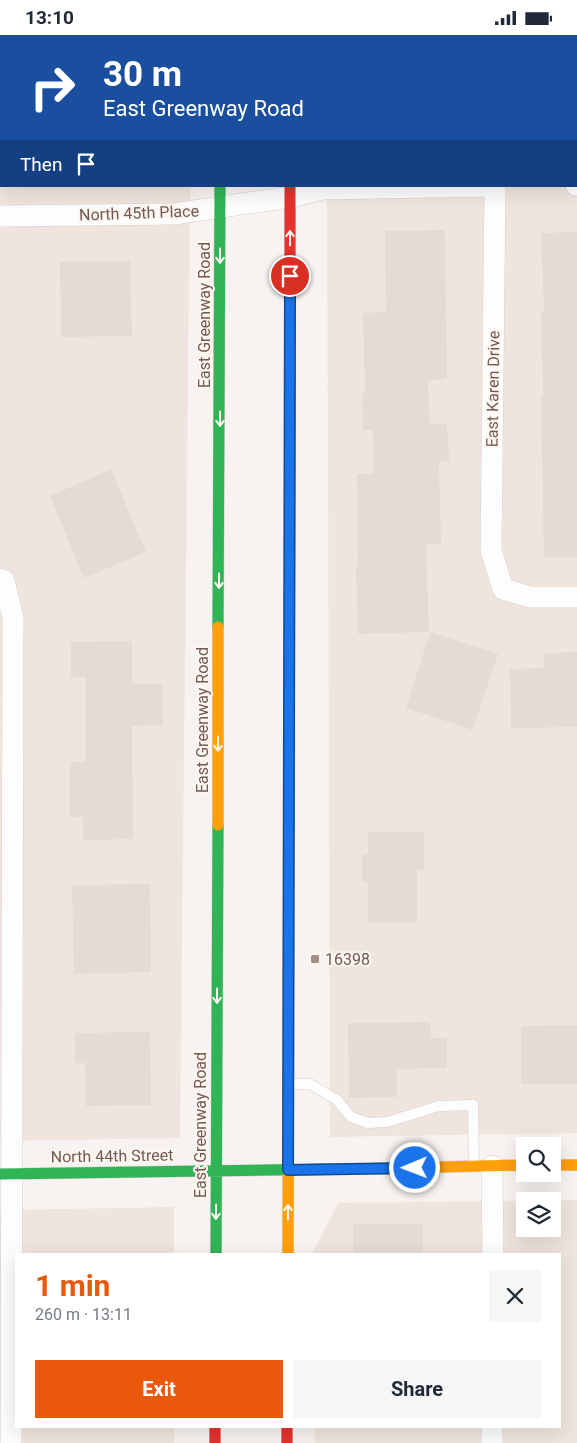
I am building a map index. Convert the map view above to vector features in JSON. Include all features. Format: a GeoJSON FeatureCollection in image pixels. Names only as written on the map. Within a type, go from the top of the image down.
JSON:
{"type":"FeatureCollection","features":[{"type":"Feature","properties":{"kind":"main road","name":"East Greenway Road"},"geometry":{"type":"LineString","coordinates":[[216,1253],[220,187]]}},
{"type":"Feature","properties":{"kind":"main road"},"geometry":{"type":"LineString","coordinates":[[288,1253],[290,192]]}},
{"type":"Feature","properties":{"kind":"main road","name":"North 44th Street"},"geometry":{"type":"LineString","coordinates":[[6,1174],[516,1165]]}},
{"type":"Feature","properties":{"kind":"main road"},"geometry":{"type":"LineString","coordinates":[[561,1165],[577,1165]]}},
{"type":"Feature","properties":{"kind":"main road"},"geometry":{"type":"LineString","coordinates":[[215,1428],[215,1443]]}},
{"type":"Feature","properties":{"kind":"main road"},"geometry":{"type":"LineString","coordinates":[[287,1428],[287,1443]]}},
{"type":"Feature","properties":{"kind":"street","name":"North 45th Place"},"geometry":{"type":"LineString","coordinates":[[0,216],[174,214],[220,207],[290,192],[322,189],[432,187]]}},
{"type":"Feature","properties":{"kind":"street","name":"East Karen Drive"},"geometry":{"type":"LineString","coordinates":[[495,187],[492,550],[503,589],[530,597],[577,597]]}},
{"type":"Feature","properties":{"kind":"street"},"geometry":{"type":"LineString","coordinates":[[2,580],[13,618],[6,1174],[11,1443]]}},
{"type":"Feature","properties":{"kind":"street"},"geometry":{"type":"LineString","coordinates":[[483,1166],[493,1253]]}},
{"type":"Feature","properties":{"kind":"street"},"geometry":{"type":"LineString","coordinates":[[492,1428],[492,1443]]}},
{"type":"Feature","properties":{"kind":"lane"},"geometry":{"type":"LineString","coordinates":[[288,1084],[310,1084],[337,1100],[351,1117],[368,1123],[387,1122],[439,1106],[474,1105],[483,1166]]}},
{"type":"Feature","properties":{"kind":"shaded area"},"geometry":{"type":"Polygon","coordinates":[[[0,187],[190,187],[180,1138],[0,1141],[0,187]]]}},
{"type":"Feature","properties":{"kind":"shaded area"},"geometry":{"type":"Polygon","coordinates":[[[327,187],[577,187],[577,1133],[330,1137],[327,187]]]}},
{"type":"Feature","properties":{"kind":"shaded area"},"geometry":{"type":"Polygon","coordinates":[[[561,1200],[577,1200],[577,1443],[315,1443],[315,1428],[561,1428],[561,1253],[313,1253],[338,1203],[516,1201],[516,1237],[561,1237],[561,1200]]]}},
{"type":"Feature","properties":{"kind":"shaded area"},"geometry":{"type":"Polygon","coordinates":[[[174,1207],[174,1253],[15,1253],[15,1428],[174,1428],[174,1443],[0,1443],[0,1210],[174,1207]]]}},
{"type":"Feature","properties":{"kind":"building"},"geometry":{"type":"Polygon","coordinates":[[[445,230],[447,379],[428,380],[430,424],[447,424],[449,461],[439,462],[441,544],[426,544],[429,632],[358,634],[356,566],[358,566],[357,474],[374,474],[373,430],[363,430],[362,393],[365,393],[363,313],[386,312],[385,231],[445,230]]]}},
{"type":"Feature","properties":{"kind":"building"},"geometry":{"type":"Polygon","coordinates":[[[577,232],[577,557],[544,557],[541,311],[544,311],[541,233],[577,232]]]}},
{"type":"Feature","properties":{"kind":"building"},"geometry":{"type":"Polygon","coordinates":[[[130,261],[132,336],[61,337],[60,262],[130,261]]]}},
{"type":"Feature","properties":{"kind":"building"},"geometry":{"type":"Polygon","coordinates":[[[111,469],[146,552],[84,578],[50,496],[111,469]]]}},
{"type":"Feature","properties":{"kind":"building"},"geometry":{"type":"Polygon","coordinates":[[[430,632],[498,654],[473,730],[406,708],[430,632]]]}},
{"type":"Feature","properties":{"kind":"building"},"geometry":{"type":"Polygon","coordinates":[[[132,641],[132,684],[162,684],[163,725],[132,726],[133,839],[83,840],[83,817],[70,817],[70,762],[86,762],[86,677],[71,677],[71,642],[132,641]]]}},
{"type":"Feature","properties":{"kind":"building"},"geometry":{"type":"Polygon","coordinates":[[[577,652],[577,727],[511,728],[510,669],[544,668],[544,653],[577,652]]]}},
{"type":"Feature","properties":{"kind":"building"},"geometry":{"type":"Polygon","coordinates":[[[368,832],[424,832],[424,870],[417,870],[417,922],[368,923],[368,882],[362,882],[362,855],[368,854],[368,832]]]}},
{"type":"Feature","properties":{"kind":"building"},"geometry":{"type":"Polygon","coordinates":[[[150,884],[151,972],[74,974],[72,885],[150,884]]]}},
{"type":"Feature","properties":{"kind":"building"},"geometry":{"type":"Polygon","coordinates":[[[430,1022],[431,1038],[447,1038],[447,1068],[397,1069],[397,1097],[349,1098],[348,1023],[430,1022]]]}},
{"type":"Feature","properties":{"kind":"building"},"geometry":{"type":"Polygon","coordinates":[[[577,1025],[577,1084],[521,1084],[521,1026],[577,1025]]]}},
{"type":"Feature","properties":{"kind":"building"},"geometry":{"type":"Polygon","coordinates":[[[150,1032],[151,1105],[86,1106],[85,1063],[75,1063],[75,1033],[150,1032]]]}},
{"type":"Feature","properties":{"kind":"building"},"geometry":{"type":"Polygon","coordinates":[[[353,1224],[423,1224],[423,1253],[353,1253],[353,1224]]]}},
{"type":"Feature","properties":{"kind":"traffic: fast"},"geometry":{"type":"LineString","coordinates":[[218,627],[220,187]]}},
{"type":"Feature","properties":{"kind":"traffic: fast"},"geometry":{"type":"LineString","coordinates":[[289,832],[290,417]]}},
{"type":"Feature","properties":{"kind":"traffic: fast"},"geometry":{"type":"LineString","coordinates":[[216,1253],[218,825]]}},
{"type":"Feature","properties":{"kind":"traffic: fast"},"geometry":{"type":"LineString","coordinates":[[0,1174],[401,1168]]}},
{"type":"Feature","properties":{"kind":"traffic: slow"},"geometry":{"type":"LineString","coordinates":[[218,627],[218,825]]}},
{"type":"Feature","properties":{"kind":"traffic: slow"},"geometry":{"type":"LineString","coordinates":[[288,1253],[289,832]]}},
{"type":"Feature","properties":{"kind":"traffic: slow"},"geometry":{"type":"LineString","coordinates":[[401,1168],[516,1165]]}},
{"type":"Feature","properties":{"kind":"traffic: slow"},"geometry":{"type":"LineString","coordinates":[[561,1165],[577,1165]]}},
{"type":"Feature","properties":{"kind":"traffic: jam"},"geometry":{"type":"LineString","coordinates":[[290,187],[290,417]]}},
{"type":"Feature","properties":{"kind":"traffic: jam"},"geometry":{"type":"LineString","coordinates":[[215,1428],[215,1443]]}},
{"type":"Feature","properties":{"kind":"traffic: jam"},"geometry":{"type":"LineString","coordinates":[[287,1428],[287,1443]]}},
{"type":"Feature","properties":{"kind":"place","name":"16398"},"geometry":{"type":"Point","coordinates":[315,959]}},
{"type":"Feature","properties":{"kind":"route"},"geometry":{"type":"LineString","coordinates":[[290,276],[288,1170],[415,1168]]}}]}
